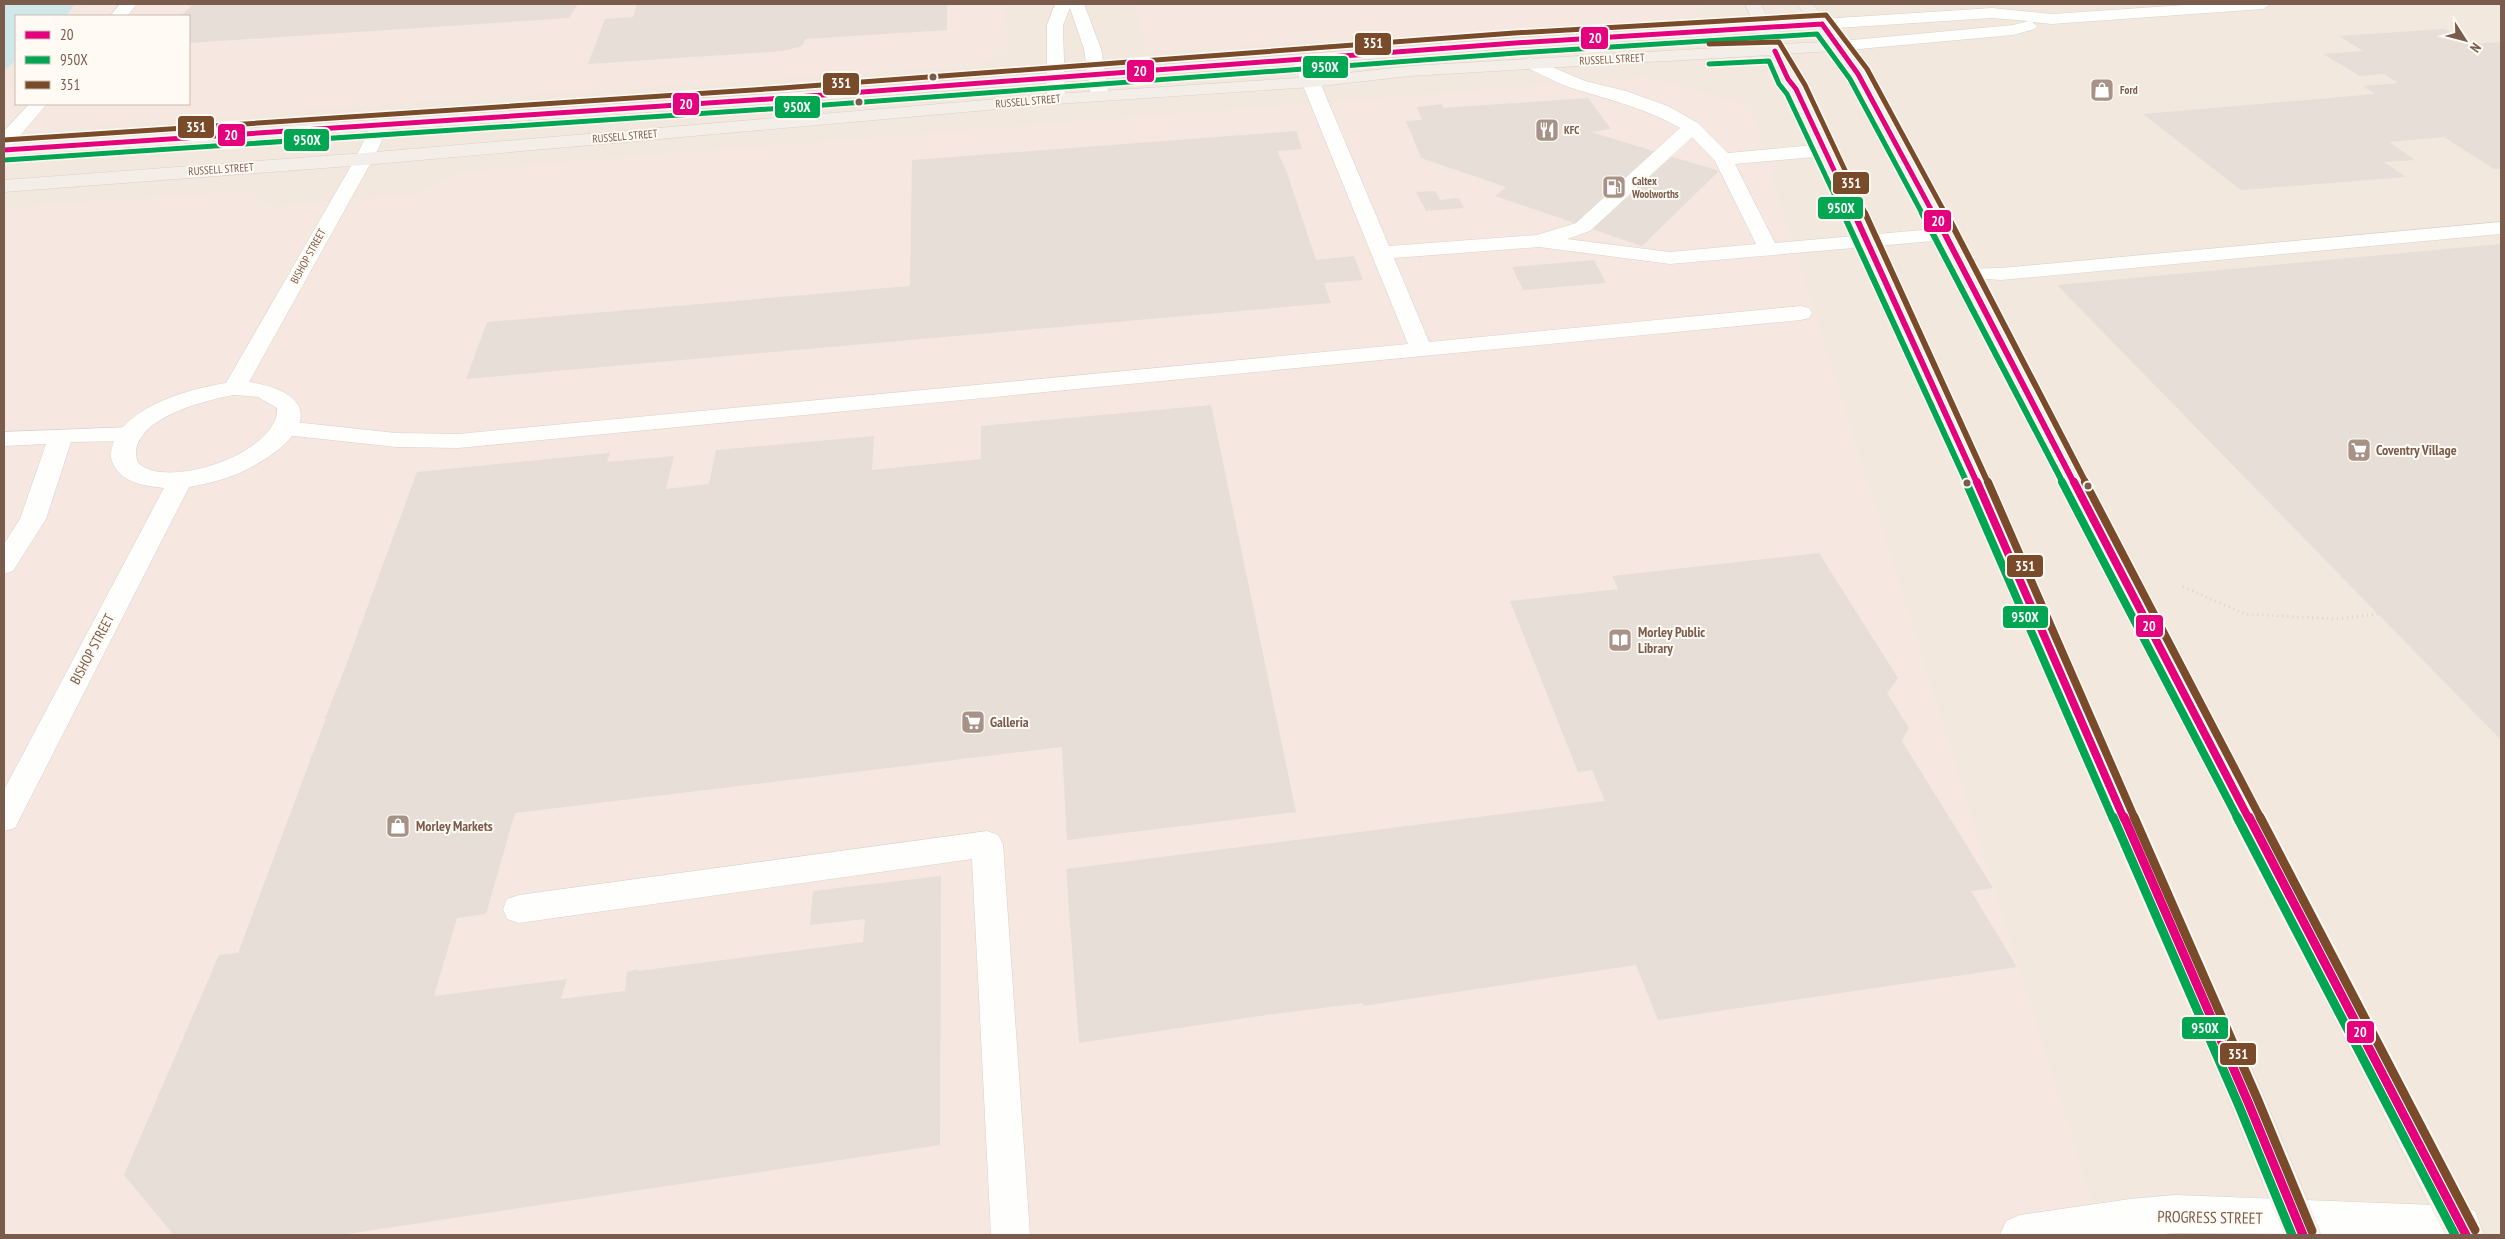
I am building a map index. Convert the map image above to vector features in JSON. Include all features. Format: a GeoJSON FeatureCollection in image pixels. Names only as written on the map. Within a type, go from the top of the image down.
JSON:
{"type":"FeatureCollection","features":[{"type":"Feature","properties":{"kind":"main road"},"geometry":{"type":"LineString","coordinates":[[1753,4],[1788,79],[1796,89],[1869,241],[1959,441],[2244,1092],[2300,1227]]}},
{"type":"Feature","properties":{"kind":"main road"},"geometry":{"type":"LineString","coordinates":[[1805,4],[1858,74],[1945,234],[2463,1230]]}},
{"type":"Feature","properties":{"kind":"main road","name":"RUSSELL STREET"},"geometry":{"type":"LineString","coordinates":[[4,186],[364,159],[1056,99],[1312,82],[1829,35]]}},
{"type":"Feature","properties":{"kind":"main road","name":"RUSSELL STREET"},"geometry":{"type":"LineString","coordinates":[[4,150],[1302,61],[1515,43],[1769,40],[1829,35]]}},
{"type":"Feature","properties":{"kind":"street"},"geometry":{"type":"LineString","coordinates":[[119,15],[129,4]]}},
{"type":"Feature","properties":{"kind":"street"},"geometry":{"type":"LineString","coordinates":[[1056,99],[1055,25],[1063,4]]}},
{"type":"Feature","properties":{"kind":"street"},"geometry":{"type":"LineString","coordinates":[[1076,4],[1087,25],[1099,75],[1100,96]]}},
{"type":"Feature","properties":{"kind":"street","name":"RUSSELL STREET"},"geometry":{"type":"LineString","coordinates":[[1829,35],[1992,13],[2052,19],[2263,4]]}},
{"type":"Feature","properties":{"kind":"street","name":"RUSSELL STREET"},"geometry":{"type":"LineString","coordinates":[[1829,35],[2013,30],[2052,19]]}},
{"type":"Feature","properties":{"kind":"street"},"geometry":{"type":"LineString","coordinates":[[1302,61],[1312,82],[1328,128],[1421,349]]}},
{"type":"Feature","properties":{"kind":"street"},"geometry":{"type":"LineString","coordinates":[[1530,63],[1579,85],[1662,110],[1692,127],[1723,159],[1769,250]]}},
{"type":"Feature","properties":{"kind":"street"},"geometry":{"type":"LineString","coordinates":[[4,142],[37,105]]}},
{"type":"Feature","properties":{"kind":"street","name":"BISHOP STREET"},"geometry":{"type":"LineString","coordinates":[[234,388],[364,159],[381,124]]}},
{"type":"Feature","properties":{"kind":"street"},"geometry":{"type":"LineString","coordinates":[[1539,241],[1582,227],[1692,127]]}},
{"type":"Feature","properties":{"kind":"street"},"geometry":{"type":"LineString","coordinates":[[1723,159],[1824,150]]}},
{"type":"Feature","properties":{"kind":"street"},"geometry":{"type":"LineString","coordinates":[[1965,273],[2001,274],[2501,228]]}},
{"type":"Feature","properties":{"kind":"street"},"geometry":{"type":"LineString","coordinates":[[1381,253],[1539,241],[1670,258],[1945,234]]}},
{"type":"Feature","properties":{"kind":"street"},"geometry":{"type":"LineString","coordinates":[[285,428],[396,440],[458,441],[1801,313]]}},
{"type":"Feature","properties":{"kind":"street"},"geometry":{"type":"LineString","coordinates":[[234,388],[254,388],[270,391],[281,397],[289,406],[289,416],[285,428],[273,442],[239,463],[206,475],[181,480],[141,476],[128,469],[123,458],[124,446],[132,434],[146,420],[165,408],[203,394],[234,388]]}},
{"type":"Feature","properties":{"kind":"street"},"geometry":{"type":"LineString","coordinates":[[4,439],[63,434],[132,434]]}},
{"type":"Feature","properties":{"kind":"street"},"geometry":{"type":"LineString","coordinates":[[4,565],[33,519],[56,447],[63,434]]}},
{"type":"Feature","properties":{"kind":"street","name":"BISHOP STREET"},"geometry":{"type":"LineString","coordinates":[[4,819],[181,480]]}},
{"type":"Feature","properties":{"kind":"street"},"geometry":{"type":"LineString","coordinates":[[519,910],[987,844],[1011,1235]]}},
{"type":"Feature","properties":{"kind":"street","name":"PROGRESS STREET"},"geometry":{"type":"LineString","coordinates":[[2020,1235],[2130,1218],[2175,1214],[2300,1227],[2463,1230]]}},
{"type":"Feature","properties":{"kind":"path"},"geometry":{"type":"LineString","coordinates":[[2180,586],[2245,614],[2336,620],[2378,614]]}},
{"type":"Feature","properties":{"kind":"shaded area","name":"Galleria"},"geometry":{"type":"Polygon","coordinates":[[[4,4],[2501,4],[2501,1235],[4,1235],[4,4]]]}},
{"type":"Feature","properties":{"kind":"shaded area"},"geometry":{"type":"Polygon","coordinates":[[[91,4],[1003,4],[1009,45],[998,56],[969,66],[356,106],[4,133],[4,95],[15,83],[15,105],[190,105],[190,15],[80,15],[91,4]]]}},
{"type":"Feature","properties":{"kind":"shaded area"},"geometry":{"type":"Polygon","coordinates":[[[1136,4],[1707,5],[1684,19],[1147,52],[1136,4]]]}},
{"type":"Feature","properties":{"kind":"shaded area","name":"Galleria"},"geometry":{"type":"Polygon","coordinates":[[[1646,77],[1750,105],[2102,1235],[4,1235],[4,208],[248,191],[271,207],[416,194],[458,173],[539,164],[1646,77]]]}},
{"type":"Feature","properties":{"kind":"water"},"geometry":{"type":"Polygon","coordinates":[[[4,4],[75,4],[67,15],[15,15],[15,61],[4,71],[4,4]]]}},
{"type":"Feature","properties":{"kind":"building"},"geometry":{"type":"Polygon","coordinates":[[[193,4],[578,4],[569,18],[190,43],[190,15],[177,15],[183,14],[193,4]]]}},
{"type":"Feature","properties":{"kind":"building"},"geometry":{"type":"Polygon","coordinates":[[[637,4],[947,4],[947,30],[806,39],[802,46],[783,51],[588,64],[605,19],[633,17],[637,4]]]}},
{"type":"Feature","properties":{"kind":"building"},"geometry":{"type":"Polygon","coordinates":[[[2445,29],[2470,44],[2501,42],[2501,169],[2494,169],[2444,137],[2389,142],[2415,160],[2384,162],[2406,177],[2241,190],[2143,114],[2375,94],[2363,86],[2398,83],[2384,74],[2360,76],[2323,54],[2363,51],[2339,36],[2445,29]]]}},
{"type":"Feature","properties":{"kind":"building"},"geometry":{"type":"Polygon","coordinates":[[[1588,98],[1611,129],[1591,132],[1719,171],[1642,246],[1495,196],[1506,187],[1421,158],[1406,121],[1422,120],[1417,107],[1442,104],[1443,108],[1588,98]]]}},
{"type":"Feature","properties":{"kind":"building"},"geometry":{"type":"Polygon","coordinates":[[[1296,131],[1302,149],[1277,151],[1286,170],[1316,260],[1354,256],[1363,280],[1324,283],[1331,303],[466,379],[487,322],[910,286],[912,160],[1296,131]]]}},
{"type":"Feature","properties":{"kind":"building"},"geometry":{"type":"Polygon","coordinates":[[[1435,191],[1440,200],[1459,198],[1464,208],[1426,211],[1416,192],[1435,191]]]}},
{"type":"Feature","properties":{"kind":"building","name":"Coventry Village"},"geometry":{"type":"Polygon","coordinates":[[[2501,244],[2501,740],[2057,285],[2501,244]]]}},
{"type":"Feature","properties":{"kind":"building"},"geometry":{"type":"Polygon","coordinates":[[[1594,260],[1606,283],[1523,290],[1512,267],[1594,260]]]}},
{"type":"Feature","properties":{"kind":"building","name":"Morley Markets"},"geometry":{"type":"Polygon","coordinates":[[[1211,405],[1296,812],[1067,840],[1062,747],[515,813],[486,914],[457,918],[434,996],[567,979],[561,999],[625,991],[627,972],[637,969],[638,971],[863,942],[865,919],[810,925],[813,891],[941,876],[940,1145],[340,1235],[174,1235],[124,1175],[219,955],[238,953],[326,718],[323,717],[326,716],[348,660],[417,472],[610,453],[607,462],[674,456],[666,489],[709,484],[716,450],[874,436],[872,470],[981,459],[981,426],[1211,405]]]}},
{"type":"Feature","properties":{"kind":"building"},"geometry":{"type":"Polygon","coordinates":[[[1819,553],[1898,678],[1887,693],[1909,728],[1902,741],[1993,888],[1971,891],[2017,967],[1658,1020],[1636,965],[1363,1006],[1363,1003],[1273,1014],[1079,1043],[1066,869],[1605,801],[1592,770],[1578,772],[1510,601],[1618,589],[1612,576],[1819,553]]]}},
{"type":"Feature","properties":{"kind":"transit line","name":"351"},"geometry":{"type":"LineString","coordinates":[[4,140],[782,88],[1514,33],[1826,15],[1867,69],[1954,229],[2475,1230]]}},
{"type":"Feature","properties":{"kind":"transit line","name":"20"},"geometry":{"type":"LineString","coordinates":[[1822,24],[1858,74],[1945,234],[2466,1235]]}},
{"type":"Feature","properties":{"kind":"transit line","name":"20"},"geometry":{"type":"LineString","coordinates":[[4,150],[783,98],[1515,43],[1822,24]]}},
{"type":"Feature","properties":{"kind":"transit line","name":"950X"},"geometry":{"type":"LineString","coordinates":[[5,160],[784,108],[1516,53],[1817,34],[1850,79],[1936,239],[2455,1235]]}},
{"type":"Feature","properties":{"kind":"transit line","name":"351"},"geometry":{"type":"LineString","coordinates":[[1709,44],[1779,42],[1805,85],[1948,391],[2257,1098],[2312,1231]]}},
{"type":"Feature","properties":{"kind":"transit line","name":"20"},"geometry":{"type":"LineString","coordinates":[[1775,51],[1788,79],[1796,89],[1939,395],[2248,1102],[2303,1235]]}},
{"type":"Feature","properties":{"kind":"transit line","name":"950X"},"geometry":{"type":"LineString","coordinates":[[1709,64],[1769,61],[1779,84],[1787,94],[1930,399],[2239,1106],[2292,1235]]}},
{"type":"Feature","properties":{"kind":"place","name":"Ford"},"geometry":{"type":"Point","coordinates":[2102,90]}},
{"type":"Feature","properties":{"kind":"place","name":"KFC"},"geometry":{"type":"Point","coordinates":[1547,130]}},
{"type":"Feature","properties":{"kind":"place","name":"Caltex Woolworths"},"geometry":{"type":"Point","coordinates":[1614,187]}},
{"type":"Feature","properties":{"kind":"place","name":"Coventry Village"},"geometry":{"type":"Point","coordinates":[2359,450]}},
{"type":"Feature","properties":{"kind":"place","name":"Morley Public Library"},"geometry":{"type":"Point","coordinates":[1620,640]}},
{"type":"Feature","properties":{"kind":"place","name":"Galleria"},"geometry":{"type":"Point","coordinates":[973,722]}},
{"type":"Feature","properties":{"kind":"place","name":"Morley Markets"},"geometry":{"type":"Point","coordinates":[398,826]}}]}
